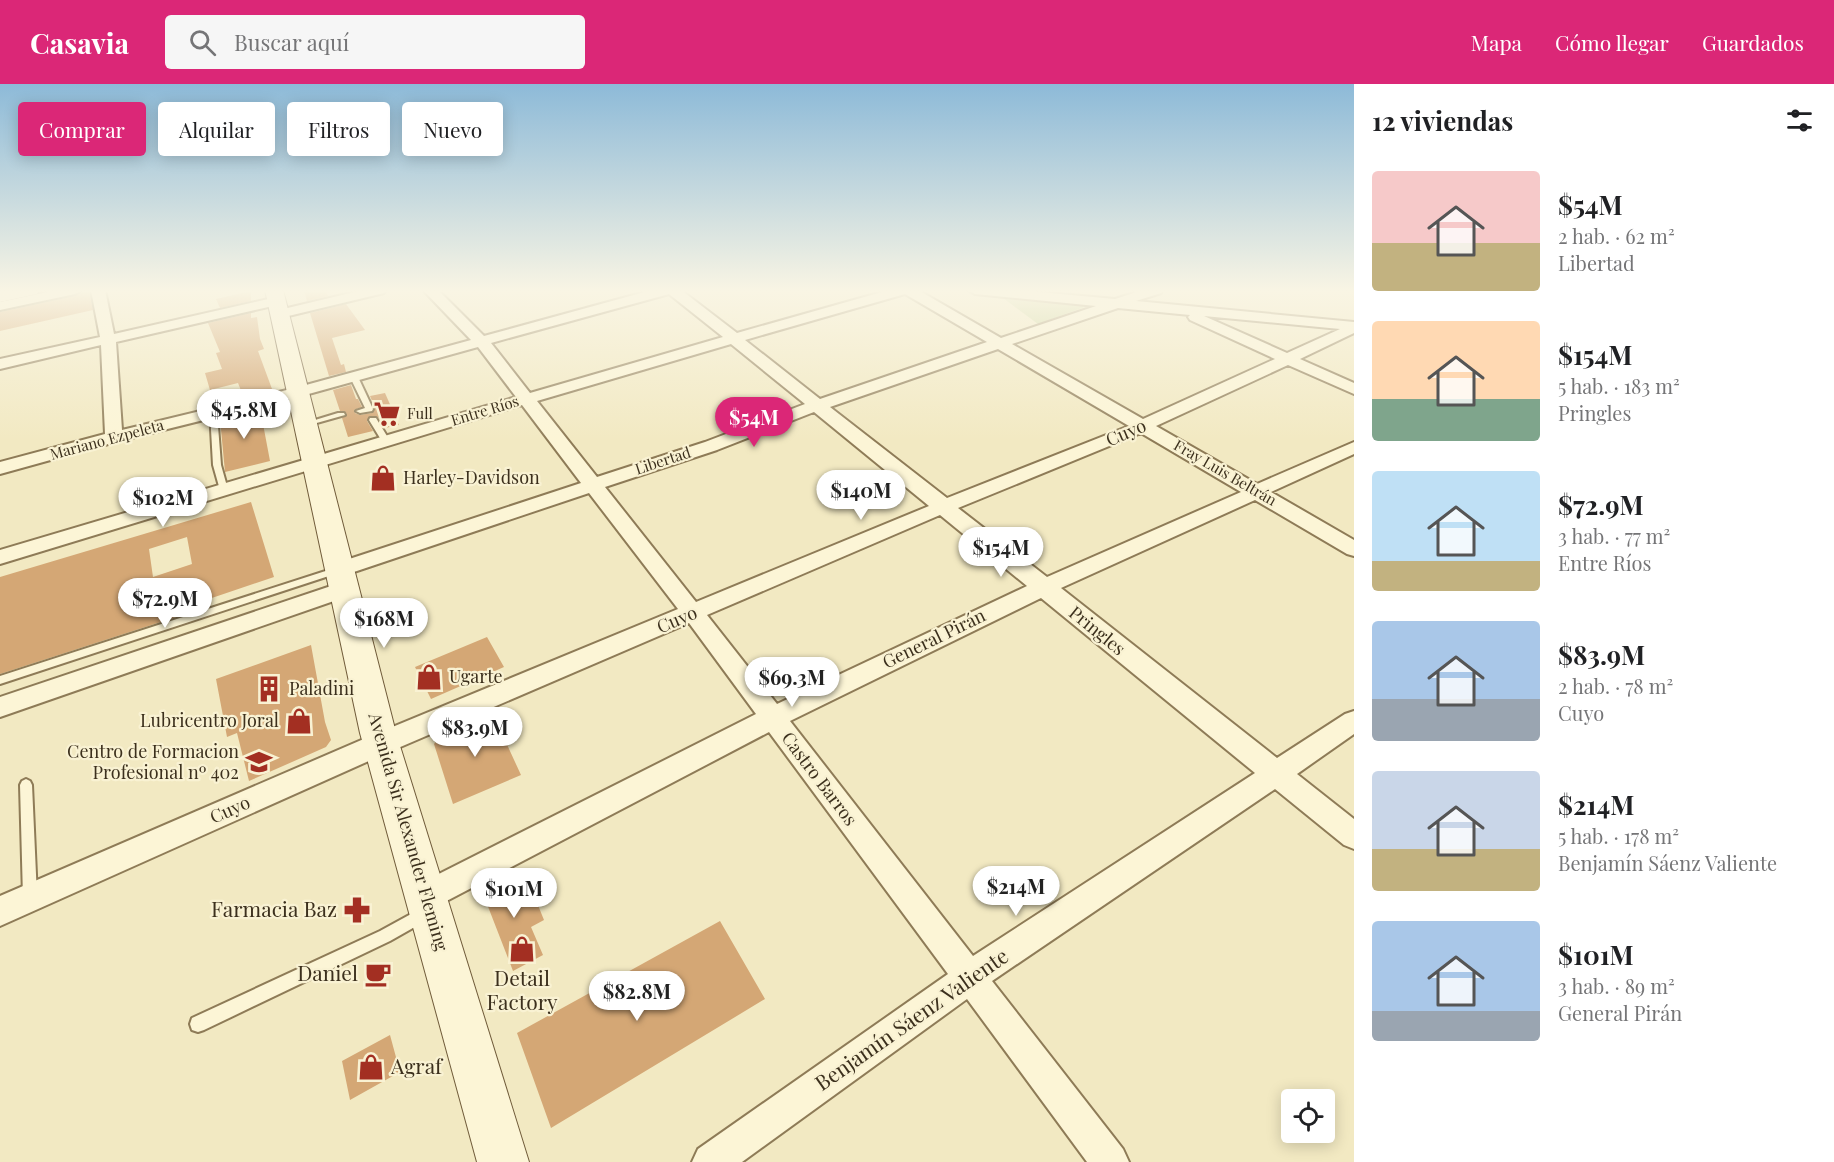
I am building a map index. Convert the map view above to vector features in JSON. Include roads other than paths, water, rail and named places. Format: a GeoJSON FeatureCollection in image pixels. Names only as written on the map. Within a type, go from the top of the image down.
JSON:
{"type":"FeatureCollection","features":[{"type":"Feature","properties":{"kind":"main road","name":"Avenida Sir Alexander Fleming"},"geometry":{"type":"LineString","coordinates":[[287,340],[341,580],[382,743],[503,1162]]}},
{"type":"Feature","properties":{"kind":"street"},"geometry":{"type":"LineString","coordinates":[[0,364],[107,340]]}},
{"type":"Feature","properties":{"kind":"street"},"geometry":{"type":"LineString","coordinates":[[108,340],[114,437]]}},
{"type":"Feature","properties":{"kind":"street","name":"Entre Ríos"},"geometry":{"type":"LineString","coordinates":[[0,558],[526,399],[734,340]]}},
{"type":"Feature","properties":{"kind":"street","name":"Pringles"},"geometry":{"type":"LineString","coordinates":[[735,340],[1354,836]]}},
{"type":"Feature","properties":{"kind":"street","name":"Fray Luis Beltrán"},"geometry":{"type":"LineString","coordinates":[[994,340],[1354,549]]}},
{"type":"Feature","properties":{"kind":"street","name":"Libertad"},"geometry":{"type":"LineString","coordinates":[[0,707],[591,484],[711,446],[818,405],[1010,340]]}},
{"type":"Feature","properties":{"kind":"street"},"geometry":{"type":"LineString","coordinates":[[1247,340],[1354,389]]}},
{"type":"Feature","properties":{"kind":"street","name":"Cuyo"},"geometry":{"type":"LineString","coordinates":[[0,911],[382,743],[943,507],[1143,426],[1327,340]]}},
{"type":"Feature","properties":{"kind":"street","name":"Mariano Ezpeleta"},"geometry":{"type":"LineString","coordinates":[[0,468],[114,437],[299,392],[481,341]]}},
{"type":"Feature","properties":{"kind":"street","name":"Castro Barros"},"geometry":{"type":"LineString","coordinates":[[481,341],[693,613],[1110,1162]]}},
{"type":"Feature","properties":{"kind":"street","name":"General Pirán"},"geometry":{"type":"LineString","coordinates":[[428,903],[771,717],[1043,587],[1258,493],[1354,447]]}},
{"type":"Feature","properties":{"kind":"street","name":"Benjamín Sáenz Valiente"},"geometry":{"type":"LineString","coordinates":[[711,1162],[969,978],[1354,721]]}},
{"type":"Feature","properties":{"kind":"lane"},"geometry":{"type":"LineString","coordinates":[[354,377],[368,413],[386,441]]}},
{"type":"Feature","properties":{"kind":"lane"},"geometry":{"type":"LineString","coordinates":[[213,413],[218,465],[224,490]]}},
{"type":"Feature","properties":{"kind":"lane"},"geometry":{"type":"LineString","coordinates":[[306,424],[341,415]]}},
{"type":"Feature","properties":{"kind":"lane"},"geometry":{"type":"LineString","coordinates":[[0,680],[341,580]]}},
{"type":"Feature","properties":{"kind":"lane"},"geometry":{"type":"LineString","coordinates":[[26,785],[30,898]]}},
{"type":"Feature","properties":{"kind":"lane"},"geometry":{"type":"LineString","coordinates":[[198,1024],[385,936],[428,903]]}},
{"type":"Feature","properties":{"kind":"place","name":"Full"},"geometry":{"type":"Point","coordinates":[387,414]}},
{"type":"Feature","properties":{"kind":"place","name":"Harley-Davidson"},"geometry":{"type":"Point","coordinates":[383,478]}},
{"type":"Feature","properties":{"kind":"place","name":"Ugarte"},"geometry":{"type":"Point","coordinates":[429,677]}},
{"type":"Feature","properties":{"kind":"place","name":"Paladini"},"geometry":{"type":"Point","coordinates":[269,689]}},
{"type":"Feature","properties":{"kind":"place","name":"Lubricentro Joral"},"geometry":{"type":"Point","coordinates":[299,721]}},
{"type":"Feature","properties":{"kind":"place","name":"Centro de Formacion Profesional nº 402"},"geometry":{"type":"Point","coordinates":[259,762]}},
{"type":"Feature","properties":{"kind":"place","name":"Farmacia Baz"},"geometry":{"type":"Point","coordinates":[357,910]}},
{"type":"Feature","properties":{"kind":"place","name":"Detail Factory"},"geometry":{"type":"Point","coordinates":[522,949]}},
{"type":"Feature","properties":{"kind":"place","name":"Daniel"},"geometry":{"type":"Point","coordinates":[378,974]}},
{"type":"Feature","properties":{"kind":"place","name":"Agraf"},"geometry":{"type":"Point","coordinates":[371,1067]}}]}
